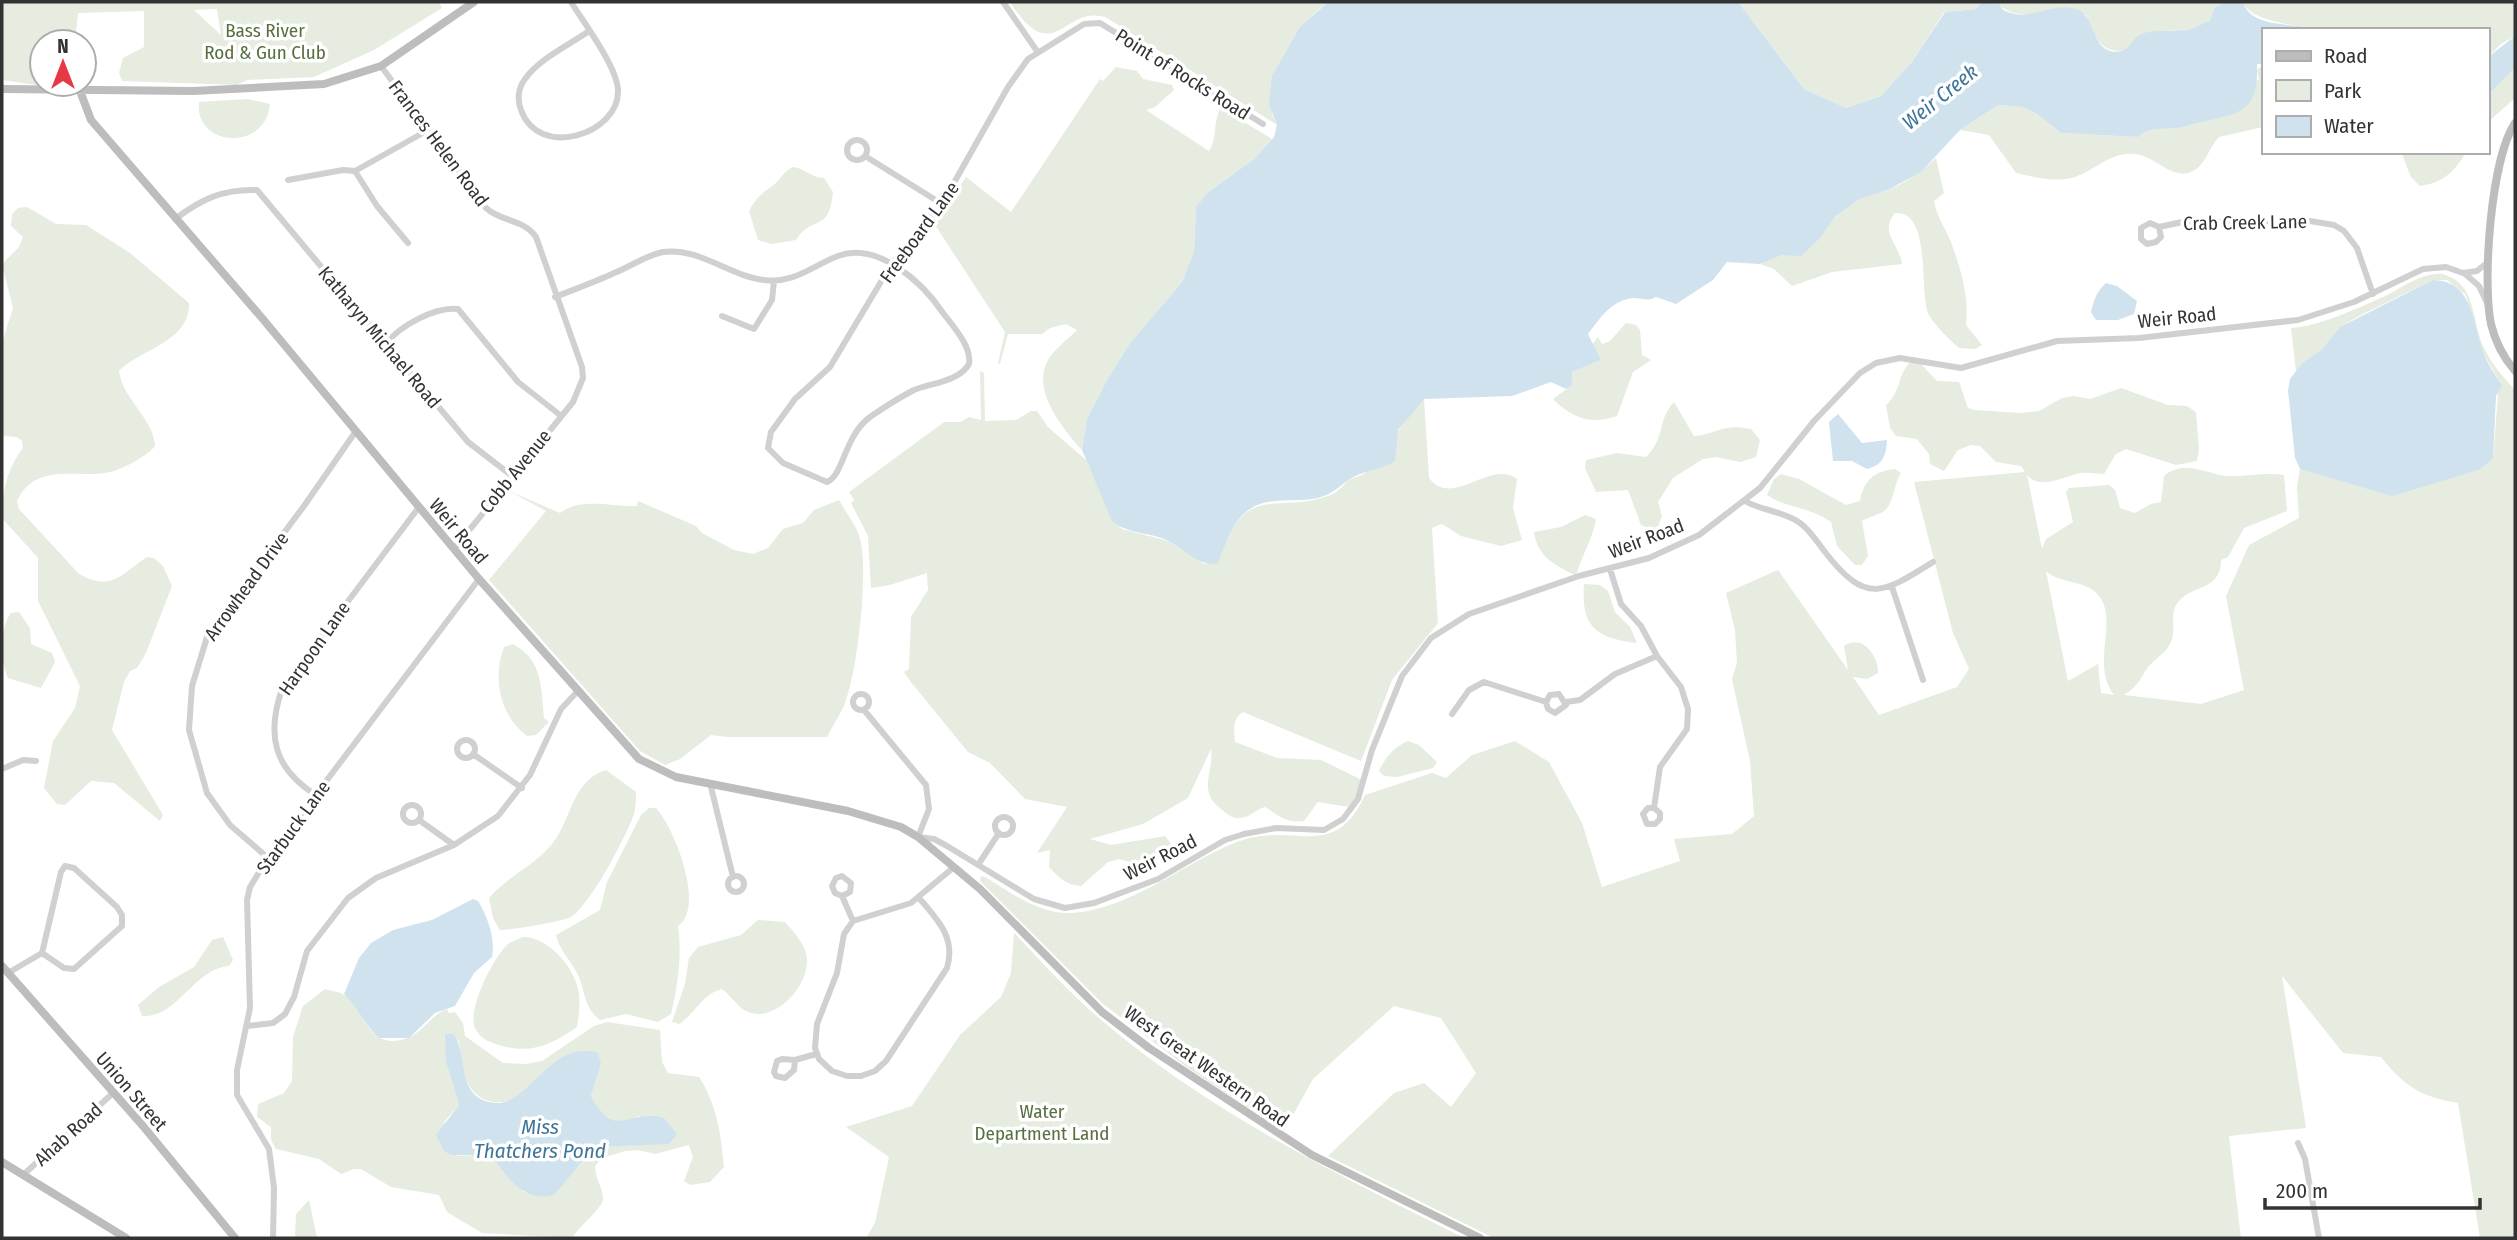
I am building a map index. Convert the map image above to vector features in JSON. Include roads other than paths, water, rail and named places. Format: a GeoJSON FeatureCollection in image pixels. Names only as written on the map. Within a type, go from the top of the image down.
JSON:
{"type":"FeatureCollection","features":[{"type":"Feature","properties":{"kind":"street"},"geometry":{"type":"LineString","coordinates":[[98,91],[303,87],[342,80],[381,66],[474,2]]}},
{"type":"Feature","properties":{"kind":"street"},"geometry":{"type":"LineString","coordinates":[[571,2],[589,31],[616,79],[616,105],[600,122],[576,135],[561,139],[545,136],[533,128],[523,115],[519,105],[521,86],[530,73],[589,31]]}},
{"type":"Feature","properties":{"kind":"street"},"geometry":{"type":"LineString","coordinates":[[1003,2],[1037,51]]}},
{"type":"Feature","properties":{"kind":"street","name":"Freeboard Lane"},"geometry":{"type":"LineString","coordinates":[[891,265],[904,272],[934,299],[967,350],[969,364],[956,375],[904,395],[861,425],[850,440],[838,474],[831,481],[820,482],[783,463],[768,449],[771,432],[796,400],[830,368],[891,265],[943,204],[1008,87],[1037,51],[1084,24],[1102,24]]}},
{"type":"Feature","properties":{"kind":"street","name":"Point of Rocks Road"},"geometry":{"type":"LineString","coordinates":[[1102,24],[1263,124]]}},
{"type":"Feature","properties":{"kind":"street","name":"Frances Helen Road"},"geometry":{"type":"LineString","coordinates":[[381,66],[486,208],[494,215],[516,222],[533,232],[582,367],[583,378],[577,394]]}},
{"type":"Feature","properties":{"kind":"street"},"geometry":{"type":"LineString","coordinates":[[2,89],[28,90]]}},
{"type":"Feature","properties":{"kind":"street","name":"Weir Road"},"geometry":{"type":"LineString","coordinates":[[83,98],[91,120],[479,579],[577,692],[639,758],[676,777],[872,817],[918,837],[954,867]]}},
{"type":"Feature","properties":{"kind":"street"},"geometry":{"type":"LineString","coordinates":[[2515,123],[2498,173],[2488,261],[2488,304],[2495,337],[2515,372]]}},
{"type":"Feature","properties":{"kind":"street"},"geometry":{"type":"LineString","coordinates":[[288,180],[343,170],[355,172],[430,129]]}},
{"type":"Feature","properties":{"kind":"street"},"geometry":{"type":"LineString","coordinates":[[865,156],[943,204]]}},
{"type":"Feature","properties":{"kind":"street"},"geometry":{"type":"LineString","coordinates":[[355,172],[377,206],[408,243]]}},
{"type":"Feature","properties":{"kind":"street","name":"Katharyn Michael Road"},"geometry":{"type":"LineString","coordinates":[[175,219],[209,196],[231,190],[257,190],[468,442],[511,475]]}},
{"type":"Feature","properties":{"kind":"street","name":"Crab Creek Lane"},"geometry":{"type":"LineString","coordinates":[[2159,227],[2182,222],[2310,221],[2334,225],[2344,231],[2357,248],[2373,294]]}},
{"type":"Feature","properties":{"kind":"street"},"geometry":{"type":"LineString","coordinates":[[555,297],[662,252],[693,254],[739,275],[774,281],[798,276],[848,253],[867,254],[891,265]]}},
{"type":"Feature","properties":{"kind":"street"},"geometry":{"type":"LineString","coordinates":[[2463,273],[2477,271],[2488,261]]}},
{"type":"Feature","properties":{"kind":"street","name":"Weir Road"},"geometry":{"type":"LineString","coordinates":[[918,837],[934,839],[1003,883],[1045,904],[1078,907],[1158,879],[1235,837],[1265,829],[1320,831],[1331,828],[1343,819],[1358,799],[1372,750],[1397,688],[1431,638],[1469,614],[1682,544],[1745,501],[1781,465],[1804,433],[1869,366],[1886,359],[1907,359],[1945,368],[1972,367],[2057,341],[2151,337],[2298,320],[2373,294],[2430,267],[2446,267],[2463,273]]}},
{"type":"Feature","properties":{"kind":"street"},"geometry":{"type":"LineString","coordinates":[[2463,273],[2479,286],[2488,304]]}},
{"type":"Feature","properties":{"kind":"street"},"geometry":{"type":"LineString","coordinates":[[722,316],[754,329],[772,300],[774,281]]}},
{"type":"Feature","properties":{"kind":"street"},"geometry":{"type":"LineString","coordinates":[[386,344],[394,334],[438,312],[448,308],[462,312],[518,382],[560,415]]}},
{"type":"Feature","properties":{"kind":"street","name":"Cobb Avenue"},"geometry":{"type":"LineString","coordinates":[[454,549],[577,394]]}},
{"type":"Feature","properties":{"kind":"street","name":"Arrowhead Drive"},"geometry":{"type":"LineString","coordinates":[[268,858],[230,825],[207,793],[189,730],[192,686],[208,634],[304,506],[356,431]]}},
{"type":"Feature","properties":{"kind":"street"},"geometry":{"type":"LineString","coordinates":[[1745,501],[1793,518],[1804,525],[1845,579],[1869,587],[1892,587],[1933,562]]}},
{"type":"Feature","properties":{"kind":"street","name":"Harpoon Lane"},"geometry":{"type":"LineString","coordinates":[[316,795],[296,781],[278,752],[273,723],[282,689],[419,507]]}},
{"type":"Feature","properties":{"kind":"street"},"geometry":{"type":"LineString","coordinates":[[1610,569],[1621,604],[1641,626],[1657,656],[1681,687],[1688,720],[1683,736],[1660,767],[1654,808]]}},
{"type":"Feature","properties":{"kind":"street","name":"Starbuck Lane"},"geometry":{"type":"LineString","coordinates":[[273,1238],[274,1188],[270,1149],[237,1095],[237,1070],[247,1026],[250,988],[247,900],[250,887],[268,858],[479,579]]}},
{"type":"Feature","properties":{"kind":"street"},"geometry":{"type":"LineString","coordinates":[[1892,587],[1923,680]]}},
{"type":"Feature","properties":{"kind":"street"},"geometry":{"type":"LineString","coordinates":[[1566,702],[1586,697],[1615,674],[1657,656]]}},
{"type":"Feature","properties":{"kind":"street"},"geometry":{"type":"LineString","coordinates":[[1452,714],[1469,690],[1484,682],[1546,702]]}},
{"type":"Feature","properties":{"kind":"street"},"geometry":{"type":"LineString","coordinates":[[247,1026],[273,1023],[285,1014],[294,997],[307,951],[348,898],[376,878],[454,845],[498,816],[522,788],[551,736],[561,709],[577,692]]}},
{"type":"Feature","properties":{"kind":"street"},"geometry":{"type":"LineString","coordinates":[[1556,694],[1562,695],[1566,702],[1564,710],[1555,713],[1548,709],[1546,702],[1556,694]]}},
{"type":"Feature","properties":{"kind":"street"},"geometry":{"type":"LineString","coordinates":[[864,710],[926,785],[929,809],[918,837]]}},
{"type":"Feature","properties":{"kind":"street"},"geometry":{"type":"LineString","coordinates":[[473,754],[522,788]]}},
{"type":"Feature","properties":{"kind":"street"},"geometry":{"type":"LineString","coordinates":[[2,769],[15,762],[36,761]]}},
{"type":"Feature","properties":{"kind":"street"},"geometry":{"type":"LineString","coordinates":[[710,783],[733,877]]}},
{"type":"Feature","properties":{"kind":"street"},"geometry":{"type":"LineString","coordinates":[[419,820],[454,845]]}},
{"type":"Feature","properties":{"kind":"street"},"geometry":{"type":"LineString","coordinates":[[978,865],[999,834]]}},
{"type":"Feature","properties":{"kind":"street"},"geometry":{"type":"LineString","coordinates":[[65,866],[74,868],[117,907],[122,915],[122,926],[74,969],[64,968],[42,953],[61,872],[65,866]]}},
{"type":"Feature","properties":{"kind":"street"},"geometry":{"type":"LineString","coordinates":[[919,898],[944,929],[950,945],[949,961],[940,982],[886,1061],[875,1071],[861,1076],[840,1075],[825,1066],[816,1054],[817,1024],[837,973],[844,934],[853,921],[889,913],[919,898],[954,867]]}},
{"type":"Feature","properties":{"kind":"street","name":"West Great Western Road"},"geometry":{"type":"LineString","coordinates":[[954,867],[1002,910],[1102,1012],[1160,1056],[1312,1155],[1480,1238]]}},
{"type":"Feature","properties":{"kind":"street"},"geometry":{"type":"LineString","coordinates":[[842,896],[853,921]]}},
{"type":"Feature","properties":{"kind":"street"},"geometry":{"type":"LineString","coordinates":[[5,970],[42,953]]}},
{"type":"Feature","properties":{"kind":"street","name":"Union Street"},"geometry":{"type":"LineString","coordinates":[[5,970],[114,1093],[235,1238]]}},
{"type":"Feature","properties":{"kind":"street"},"geometry":{"type":"LineString","coordinates":[[795,1060],[816,1054]]}},
{"type":"Feature","properties":{"kind":"street","name":"Ahab Road"},"geometry":{"type":"LineString","coordinates":[[23,1175],[114,1093]]}},
{"type":"Feature","properties":{"kind":"street"},"geometry":{"type":"LineString","coordinates":[[2298,1143],[2305,1159],[2319,1238]]}},
{"type":"Feature","properties":{"kind":"street"},"geometry":{"type":"LineString","coordinates":[[2,1162],[125,1238]]}},
{"type":"Feature","properties":{"kind":"water","name":"Weir Creek"},"geometry":{"type":"Polygon","coordinates":[[[1328,2],[1738,2],[1804,89],[1846,108],[1881,96],[1911,63],[1945,12],[1976,9],[1982,2],[1998,2],[2003,10],[2023,15],[2057,8],[2076,9],[2089,21],[2099,43],[2113,52],[2124,50],[2144,33],[2185,30],[2210,21],[2214,8],[2226,2],[2243,2],[2248,11],[2264,21],[2309,28],[2262,28],[2262,64],[2257,64],[2257,80],[2251,101],[2227,116],[2184,127],[2151,130],[2138,137],[2061,133],[2037,114],[2023,107],[1998,105],[1960,130],[1921,172],[1888,190],[1859,199],[1836,216],[1819,239],[1801,256],[1782,255],[1760,264],[1727,262],[1713,280],[1676,304],[1656,297],[1619,302],[1602,316],[1588,334],[1601,360],[1572,372],[1572,385],[1566,389],[1551,382],[1512,396],[1424,399],[1398,430],[1395,461],[1355,476],[1323,496],[1257,505],[1243,514],[1233,527],[1217,564],[1209,564],[1196,559],[1171,542],[1131,531],[1112,521],[1082,450],[1087,419],[1130,343],[1182,282],[1194,251],[1196,207],[1207,193],[1253,160],[1274,137],[1277,125],[1269,104],[1272,76],[1300,27],[1328,2]]]}},
{"type":"Feature","properties":{"kind":"water"},"geometry":{"type":"Polygon","coordinates":[[[2515,36],[2515,68],[2489,94],[2489,56],[2515,36]]]}},
{"type":"Feature","properties":{"kind":"water"},"geometry":{"type":"Polygon","coordinates":[[[2433,280],[2456,287],[2463,295],[2473,316],[2485,356],[2502,386],[2496,396],[2493,459],[2479,470],[2392,496],[2300,469],[2295,458],[2288,390],[2290,379],[2302,363],[2321,350],[2340,327],[2433,280]]]}},
{"type":"Feature","properties":{"kind":"water"},"geometry":{"type":"Polygon","coordinates":[[[2106,283],[2117,286],[2137,301],[2134,314],[2118,320],[2096,320],[2091,312],[2094,300],[2106,283]]]}},
{"type":"Feature","properties":{"kind":"water"},"geometry":{"type":"Polygon","coordinates":[[[1838,414],[1862,443],[1887,440],[1884,455],[1877,465],[1867,469],[1852,461],[1833,461],[1829,422],[1838,414]]]}},
{"type":"Feature","properties":{"kind":"water"},"geometry":{"type":"Polygon","coordinates":[[[473,899],[478,901],[487,920],[493,943],[492,957],[474,973],[455,1006],[435,1013],[409,1038],[379,1038],[344,994],[359,958],[371,943],[393,930],[432,920],[473,899]]]}},
{"type":"Feature","properties":{"kind":"water","name":"Miss Thatchers Pond"},"geometry":{"type":"Polygon","coordinates":[[[445,1034],[453,1034],[458,1042],[468,1084],[473,1093],[482,1100],[495,1103],[507,1101],[567,1055],[581,1051],[598,1053],[601,1064],[591,1096],[600,1110],[616,1121],[651,1116],[664,1118],[677,1134],[669,1144],[600,1147],[589,1154],[554,1195],[544,1197],[526,1192],[511,1180],[492,1156],[451,1155],[444,1151],[436,1135],[459,1105],[446,1062],[445,1034]]]}},
{"type":"Feature","properties":{"kind":"park label","name":"Bass River Rod & Gun Club"},"geometry":{"type":"Point","coordinates":[265,41]}},
{"type":"Feature","properties":{"kind":"park label","name":"Water Department Land"},"geometry":{"type":"Point","coordinates":[1042,1122]}}]}
